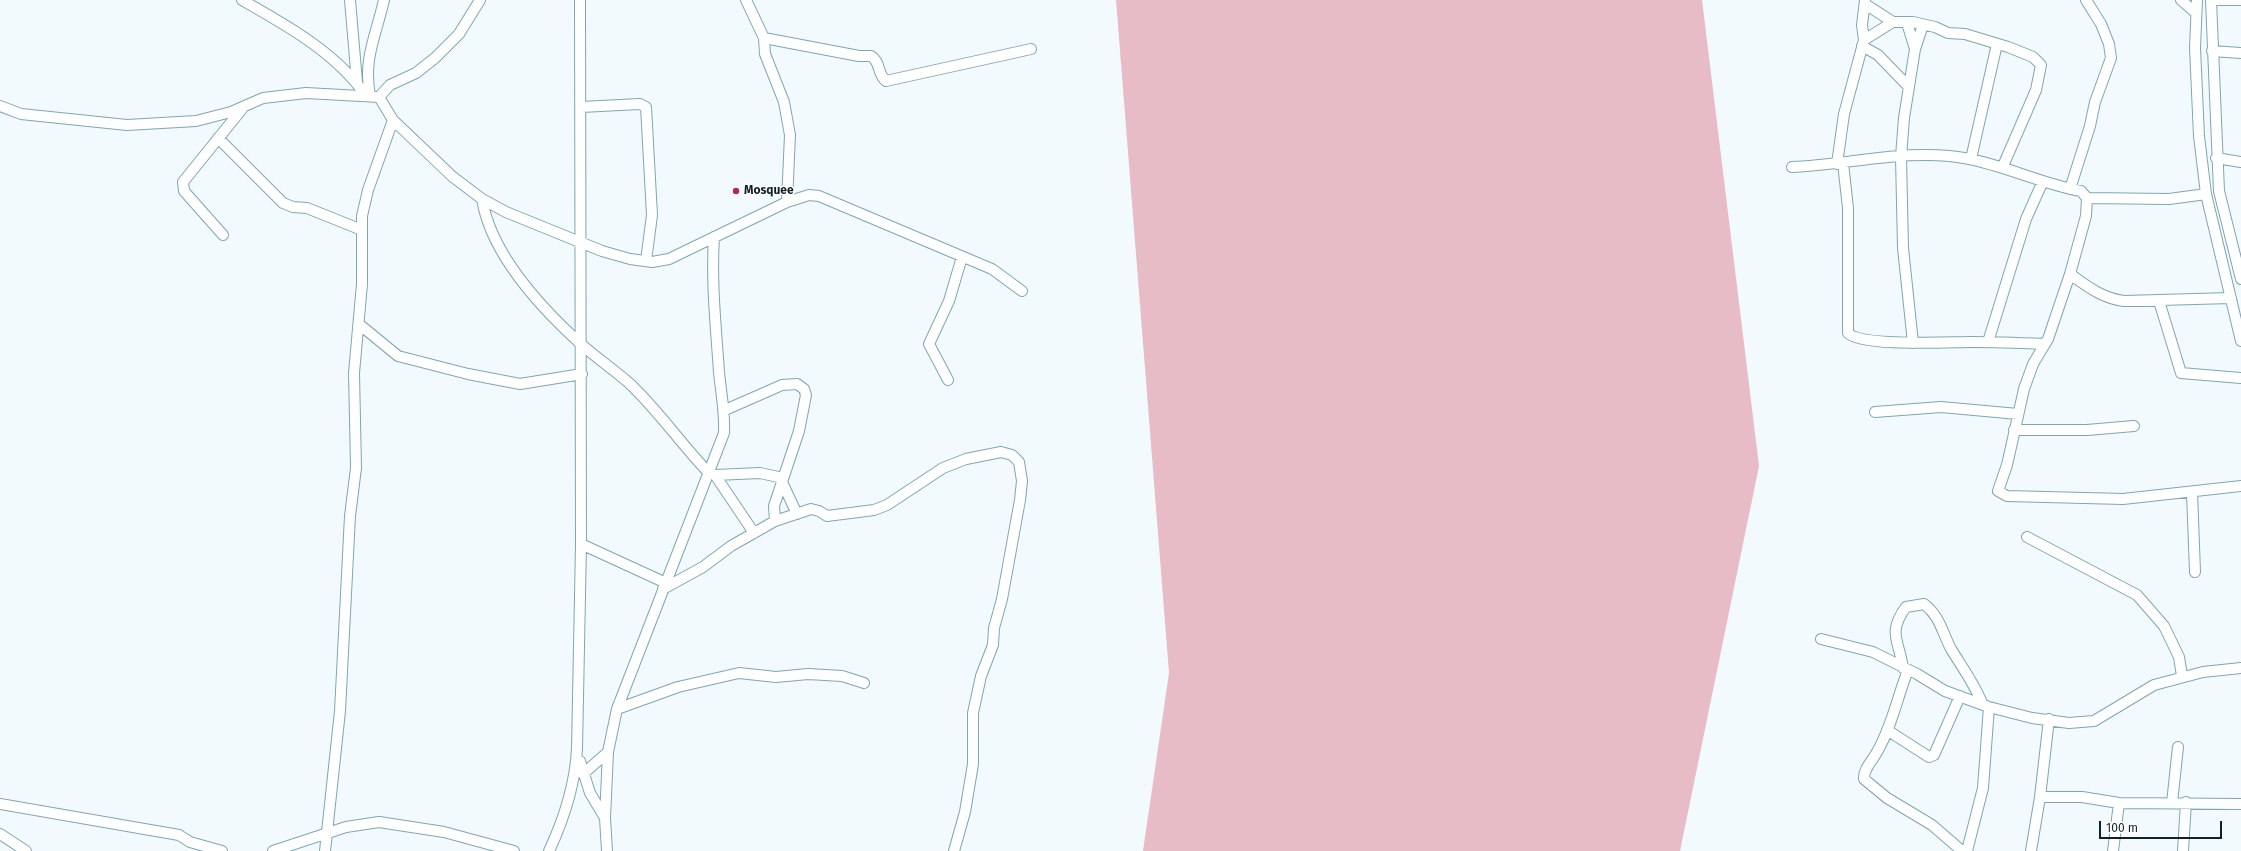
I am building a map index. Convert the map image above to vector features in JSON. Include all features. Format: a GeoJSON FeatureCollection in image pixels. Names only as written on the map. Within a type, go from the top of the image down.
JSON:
{"type":"FeatureCollection","features":[{"type":"Feature","properties":{"kind":"street"},"geometry":{"type":"LineString","coordinates":[[242,0],[304,37],[331,58],[372,96],[394,120],[453,177],[482,199],[506,212],[602,251],[652,262],[669,259],[787,202],[809,195],[819,196],[992,269],[1022,291]]}},
{"type":"Feature","properties":{"kind":"street"},"geometry":{"type":"LineString","coordinates":[[350,0],[357,82]]}},
{"type":"Feature","properties":{"kind":"street"},"geometry":{"type":"LineString","coordinates":[[372,96],[368,84],[369,51],[384,0]]}},
{"type":"Feature","properties":{"kind":"street"},"geometry":{"type":"LineString","coordinates":[[0,106],[22,114],[127,125],[196,121],[243,107],[264,98],[306,93],[372,96],[390,85],[416,73],[435,58],[459,34],[480,0]]}},
{"type":"Feature","properties":{"kind":"street"},"geometry":{"type":"LineString","coordinates":[[549,851],[569,799],[576,771],[577,749],[581,544],[582,374],[580,0]]}},
{"type":"Feature","properties":{"kind":"street"},"geometry":{"type":"LineString","coordinates":[[746,0],[764,38],[765,54],[784,102],[790,134],[787,202]]}},
{"type":"Feature","properties":{"kind":"street"},"geometry":{"type":"LineString","coordinates":[[2070,189],[2090,126],[2095,102],[2111,58],[2109,44],[2101,24],[2086,0]]}},
{"type":"Feature","properties":{"kind":"street"},"geometry":{"type":"LineString","coordinates":[[2181,0],[2196,13]]}},
{"type":"Feature","properties":{"kind":"street"},"geometry":{"type":"LineString","coordinates":[[2197,0],[2199,136],[2206,194],[2241,341]]}},
{"type":"Feature","properties":{"kind":"street"},"geometry":{"type":"LineString","coordinates":[[2211,0],[2216,158],[2222,202],[2241,279]]}},
{"type":"Feature","properties":{"kind":"street"},"geometry":{"type":"LineString","coordinates":[[2215,0],[2241,0]]}},
{"type":"Feature","properties":{"kind":"street"},"geometry":{"type":"LineString","coordinates":[[1893,22],[1865,2],[1862,25],[1863,43],[1844,114],[1840,164],[1848,208],[1848,333],[1853,337],[1865,339],[1913,343],[1988,342],[2045,344]]}},
{"type":"Feature","properties":{"kind":"street"},"geometry":{"type":"LineString","coordinates":[[1863,43],[1893,22],[1907,22],[1923,25],[1948,33],[1965,34],[2033,57],[2041,65],[2036,90],[2003,166]]}},
{"type":"Feature","properties":{"kind":"street"},"geometry":{"type":"LineString","coordinates":[[1907,22],[1915,49]]}},
{"type":"Feature","properties":{"kind":"street"},"geometry":{"type":"LineString","coordinates":[[1913,343],[1904,248],[1901,158],[1904,118],[1915,49],[1923,25]]}},
{"type":"Feature","properties":{"kind":"street"},"geometry":{"type":"LineString","coordinates":[[764,38],[859,56],[871,56],[878,62],[881,76],[886,81],[1031,49]]}},
{"type":"Feature","properties":{"kind":"street"},"geometry":{"type":"LineString","coordinates":[[1863,43],[1878,55],[1909,87]]}},
{"type":"Feature","properties":{"kind":"street"},"geometry":{"type":"LineString","coordinates":[[1971,159],[1997,44]]}},
{"type":"Feature","properties":{"kind":"street"},"geometry":{"type":"LineString","coordinates":[[2212,51],[2241,53]]}},
{"type":"Feature","properties":{"kind":"street"},"geometry":{"type":"LineString","coordinates":[[581,107],[640,104],[646,107],[652,215],[646,261]]}},
{"type":"Feature","properties":{"kind":"street"},"geometry":{"type":"LineString","coordinates":[[223,235],[184,191],[182,186],[185,177],[243,107]]}},
{"type":"Feature","properties":{"kind":"street"},"geometry":{"type":"LineString","coordinates":[[325,851],[340,711],[350,516],[356,468],[354,372],[359,324],[364,203],[394,120]]}},
{"type":"Feature","properties":{"kind":"street"},"geometry":{"type":"LineString","coordinates":[[218,138],[283,203],[293,207],[307,208],[362,230]]}},
{"type":"Feature","properties":{"kind":"street"},"geometry":{"type":"LineString","coordinates":[[1792,167],[1840,164],[1935,154],[1971,159],[2003,166],[2043,181],[2081,191],[2087,198],[2086,216],[2070,274],[2057,317],[2045,344],[2033,364],[2024,389],[2007,465],[1998,490],[2007,496],[2123,499],[2241,486]]}},
{"type":"Feature","properties":{"kind":"street"},"geometry":{"type":"LineString","coordinates":[[2216,158],[2241,162]]}},
{"type":"Feature","properties":{"kind":"street"},"geometry":{"type":"LineString","coordinates":[[1988,342],[2026,219],[2043,181]]}},
{"type":"Feature","properties":{"kind":"street"},"geometry":{"type":"LineString","coordinates":[[2087,198],[2169,199],[2206,194]]}},
{"type":"Feature","properties":{"kind":"street"},"geometry":{"type":"LineString","coordinates":[[482,199],[485,216],[493,238],[508,262],[533,296],[582,345],[630,384],[712,473],[754,533]]}},
{"type":"Feature","properties":{"kind":"street"},"geometry":{"type":"LineString","coordinates":[[608,851],[605,818],[608,752],[617,709],[664,586],[712,473],[724,433],[725,410],[719,373],[712,276],[714,237]]}},
{"type":"Feature","properties":{"kind":"street"},"geometry":{"type":"LineString","coordinates":[[948,380],[929,344],[949,301],[962,257]]}},
{"type":"Feature","properties":{"kind":"street"},"geometry":{"type":"LineString","coordinates":[[2070,274],[2097,293],[2110,299],[2124,301],[2159,301],[2210,297],[2231,298]]}},
{"type":"Feature","properties":{"kind":"street"},"geometry":{"type":"LineString","coordinates":[[2159,301],[2181,373],[2241,378]]}},
{"type":"Feature","properties":{"kind":"street"},"geometry":{"type":"LineString","coordinates":[[359,324],[398,356],[468,374],[520,384],[582,374]]}},
{"type":"Feature","properties":{"kind":"street"},"geometry":{"type":"LineString","coordinates":[[725,410],[782,384],[797,384],[804,389],[806,395],[799,431],[774,506],[775,521]]}},
{"type":"Feature","properties":{"kind":"street"},"geometry":{"type":"LineString","coordinates":[[1875,412],[1941,407],[2018,414]]}},
{"type":"Feature","properties":{"kind":"street"},"geometry":{"type":"LineString","coordinates":[[2014,430],[2087,430],[2134,426]]}},
{"type":"Feature","properties":{"kind":"street"},"geometry":{"type":"LineString","coordinates":[[664,586],[703,567],[731,546],[775,521],[816,509],[827,516],[874,510],[887,504],[943,468],[966,459],[1001,452],[1012,455],[1019,462],[1022,481],[1020,500],[1002,599],[994,628],[993,645],[981,676],[973,713],[973,764],[965,812],[954,851]]}},
{"type":"Feature","properties":{"kind":"street"},"geometry":{"type":"LineString","coordinates":[[712,473],[760,473],[783,480]]}},
{"type":"Feature","properties":{"kind":"street"},"geometry":{"type":"LineString","coordinates":[[783,480],[797,514]]}},
{"type":"Feature","properties":{"kind":"street"},"geometry":{"type":"LineString","coordinates":[[2192,492],[2195,572]]}},
{"type":"Feature","properties":{"kind":"street"},"geometry":{"type":"LineString","coordinates":[[2027,537],[2137,595],[2164,626],[2179,657],[2182,676]]}},
{"type":"Feature","properties":{"kind":"street"},"geometry":{"type":"LineString","coordinates":[[581,544],[664,586]]}},
{"type":"Feature","properties":{"kind":"street"},"geometry":{"type":"LineString","coordinates":[[1962,851],[1932,825],[1888,798],[1864,779],[1865,771],[1895,714],[1902,687],[1906,669],[1894,632],[1897,619],[1906,607],[1924,604],[1931,610],[1939,621],[1951,648],[1974,684],[1985,705],[1983,788],[1967,851]]}},
{"type":"Feature","properties":{"kind":"street"},"geometry":{"type":"LineString","coordinates":[[1821,639],[1873,652],[1918,674],[1946,691],[1985,705],[2049,720],[2069,723],[2094,721],[2154,685],[2182,676],[2241,668]]}},
{"type":"Feature","properties":{"kind":"street"},"geometry":{"type":"LineString","coordinates":[[617,709],[678,687],[710,678],[739,673],[776,677],[808,674],[842,676],[864,683]]}},
{"type":"Feature","properties":{"kind":"street"},"geometry":{"type":"LineString","coordinates":[[1887,730],[1929,757],[1934,755],[1960,696]]}},
{"type":"Feature","properties":{"kind":"street"},"geometry":{"type":"LineString","coordinates":[[2031,851],[2040,797],[2049,720]]}},
{"type":"Feature","properties":{"kind":"street"},"geometry":{"type":"LineString","coordinates":[[2172,803],[2178,747]]}},
{"type":"Feature","properties":{"kind":"street"},"geometry":{"type":"LineString","coordinates":[[577,749],[583,774],[599,810],[605,818]]}},
{"type":"Feature","properties":{"kind":"street"},"geometry":{"type":"LineString","coordinates":[[583,774],[608,752]]}},
{"type":"Feature","properties":{"kind":"street"},"geometry":{"type":"LineString","coordinates":[[2040,797],[2082,797],[2119,803],[2186,802],[2241,804]]}},
{"type":"Feature","properties":{"kind":"street"},"geometry":{"type":"LineString","coordinates":[[2183,851],[2186,802]]}},
{"type":"Feature","properties":{"kind":"street"},"geometry":{"type":"LineString","coordinates":[[2113,851],[2119,803]]}},
{"type":"Feature","properties":{"kind":"street"},"geometry":{"type":"LineString","coordinates":[[0,804],[179,835],[206,849],[222,851]]}},
{"type":"Feature","properties":{"kind":"street"},"geometry":{"type":"LineString","coordinates":[[273,851],[327,833],[379,822],[399,824],[479,840],[514,851]]}},
{"type":"Feature","properties":{"kind":"street"},"geometry":{"type":"LineString","coordinates":[[0,834],[26,851]]}},
{"type":"Feature","properties":{"kind":"shaded area"},"geometry":{"type":"Polygon","coordinates":[[[1116,0],[1702,0],[1759,466],[1680,851],[1143,851],[1169,673],[1116,0]]]}},
{"type":"Feature","properties":{"kind":"place","name":"Mosquee"},"geometry":{"type":"Point","coordinates":[736,191]}}]}
